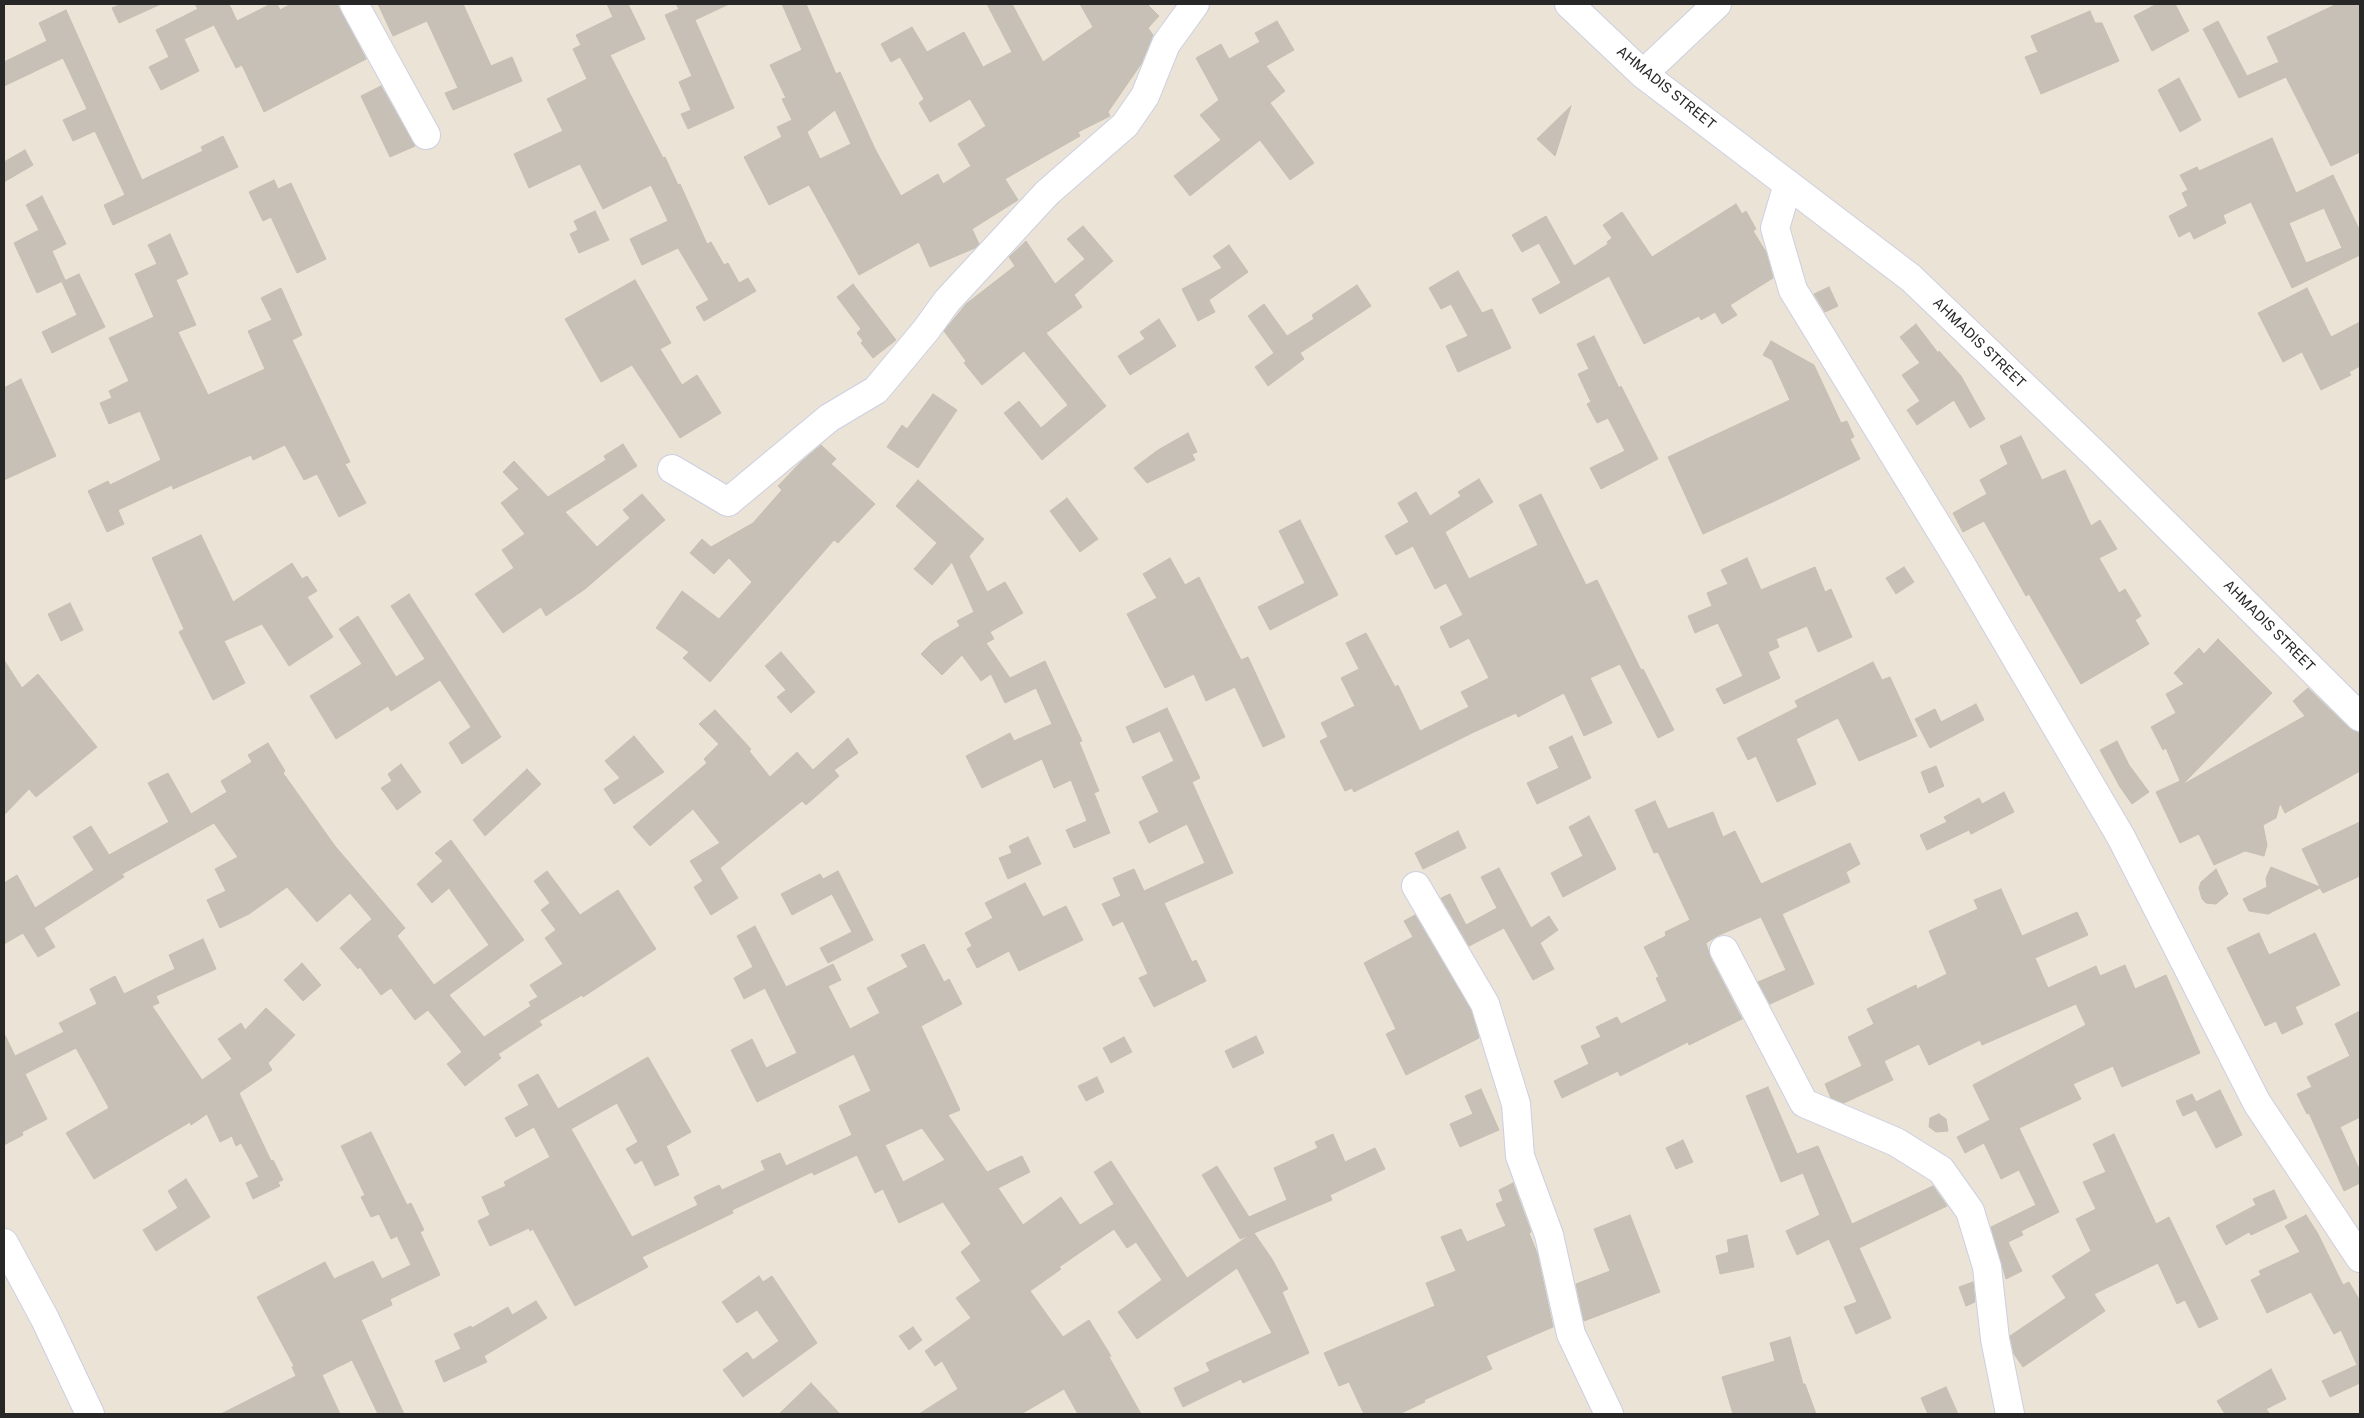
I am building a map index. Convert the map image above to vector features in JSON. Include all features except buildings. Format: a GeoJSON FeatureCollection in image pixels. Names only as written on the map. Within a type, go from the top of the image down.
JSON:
{"type":"FeatureCollection","features":[{"type":"Feature","properties":{"kind":"street"},"geometry":{"type":"LineString","coordinates":[[354,4],[426,135]]}},
{"type":"Feature","properties":{"kind":"street"},"geometry":{"type":"LineString","coordinates":[[672,470],[728,502],[829,418],[876,390],[926,330],[947,301],[1047,193],[1125,125],[1145,96],[1166,44],[1195,4]]}},
{"type":"Feature","properties":{"kind":"street","name":"AHMADIS STREET"},"geometry":{"type":"LineString","coordinates":[[1569,4],[1643,74],[1911,278],[2098,457],[2360,717]]}},
{"type":"Feature","properties":{"kind":"street"},"geometry":{"type":"LineString","coordinates":[[1643,74],[1716,4]]}},
{"type":"Feature","properties":{"kind":"street"},"geometry":{"type":"LineString","coordinates":[[1788,184],[1774,228],[1793,290],[1960,564],[2121,837],[2256,1103],[2360,1258]]}},
{"type":"Feature","properties":{"kind":"street"},"geometry":{"type":"LineString","coordinates":[[1416,886],[1485,1004],[1516,1104],[1520,1156],[1549,1235],[1571,1334],[1609,1414]]}},
{"type":"Feature","properties":{"kind":"street"},"geometry":{"type":"LineString","coordinates":[[1724,950],[1804,1103],[1896,1142],[1941,1170],[1970,1211],[1987,1267],[1994,1339],[2010,1414]]}},
{"type":"Feature","properties":{"kind":"street"},"geometry":{"type":"LineString","coordinates":[[4,1243],[45,1318],[90,1414]]}}]}
